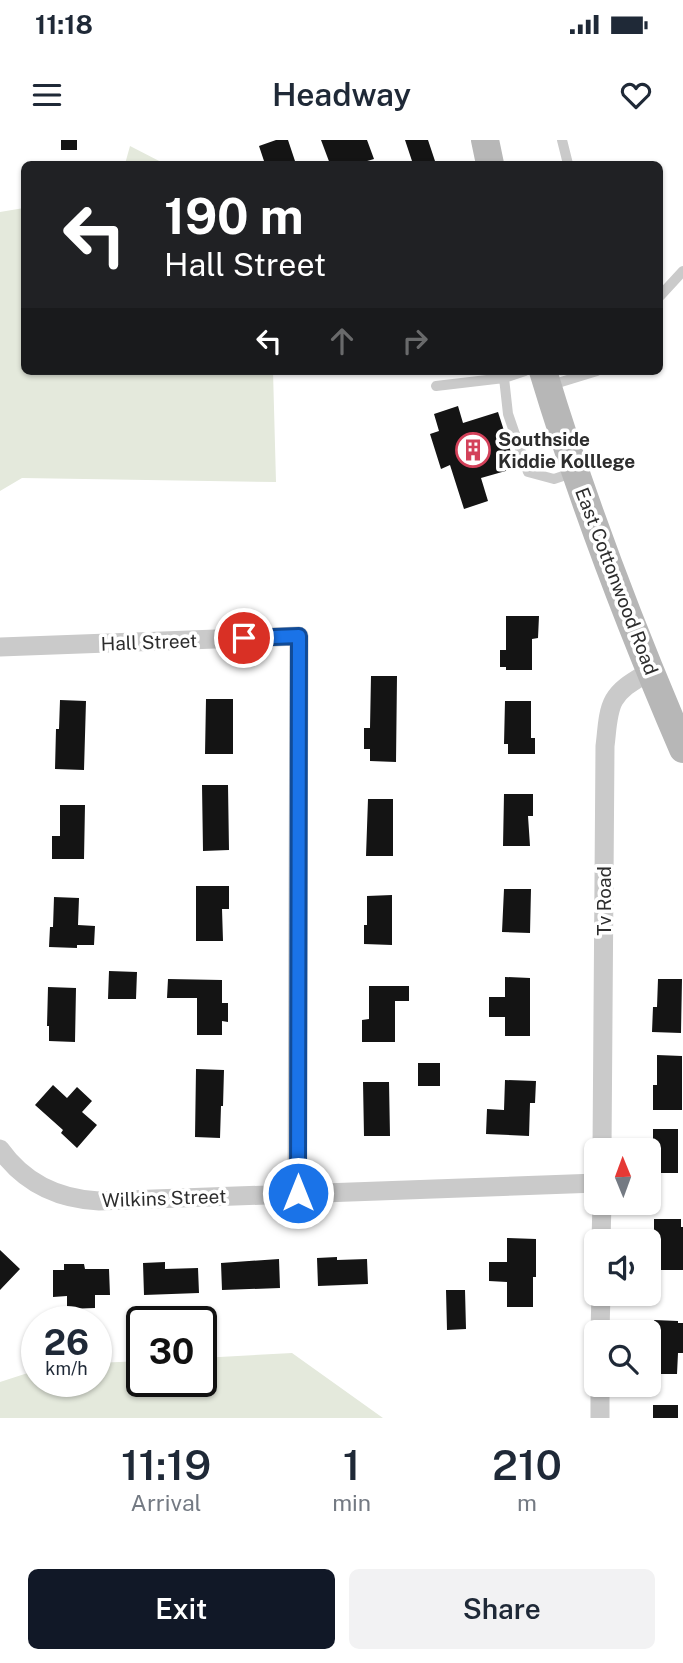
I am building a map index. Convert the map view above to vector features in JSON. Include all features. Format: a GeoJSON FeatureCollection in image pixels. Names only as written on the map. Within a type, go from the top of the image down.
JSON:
{"type":"FeatureCollection","features":[{"type":"Feature","properties":{"kind":"main road"},"geometry":{"type":"LineString","coordinates":[[485,140],[489,161]]}},
{"type":"Feature","properties":{"kind":"main road","name":"East Cottonwood Road"},"geometry":{"type":"LineString","coordinates":[[539,376],[606,558],[683,750]]}},
{"type":"Feature","properties":{"kind":"street","name":"Hall Street"},"geometry":{"type":"LineString","coordinates":[[0,647],[299,636],[298,1193]]}},
{"type":"Feature","properties":{"kind":"street","name":"Tv Road"},"geometry":{"type":"LineString","coordinates":[[602,1138],[605,746],[613,701],[626,686],[650,671]]}},
{"type":"Feature","properties":{"kind":"street","name":"Wilkins Street"},"geometry":{"type":"LineString","coordinates":[[0,1149],[28,1179],[61,1195],[80,1200],[584,1183]]}},
{"type":"Feature","properties":{"kind":"street"},"geometry":{"type":"LineString","coordinates":[[600,1397],[600,1418]]}},
{"type":"Feature","properties":{"kind":"lane"},"geometry":{"type":"LineString","coordinates":[[562,140],[567,161]]}},
{"type":"Feature","properties":{"kind":"lane"},"geometry":{"type":"LineString","coordinates":[[663,293],[683,271]]}},
{"type":"Feature","properties":{"kind":"lane"},"geometry":{"type":"LineString","coordinates":[[436,386],[539,376]]}},
{"type":"Feature","properties":{"kind":"lane"},"geometry":{"type":"LineString","coordinates":[[504,378],[509,414],[528,472],[554,479],[575,472]]}},
{"type":"Feature","properties":{"kind":"shaded area"},"geometry":{"type":"Polygon","coordinates":[[[130,146],[159,161],[126,161],[130,146]]]}},
{"type":"Feature","properties":{"kind":"shaded area"},"geometry":{"type":"Polygon","coordinates":[[[21,208],[21,375],[273,375],[276,482],[22,478],[0,491],[0,212],[21,208]]]}},
{"type":"Feature","properties":{"kind":"shaded area"},"geometry":{"type":"Polygon","coordinates":[[[292,1353],[383,1418],[0,1418],[0,1382],[21,1375],[21,1397],[112,1397],[112,1362],[126,1362],[126,1397],[217,1397],[217,1357],[292,1353]]]}},
{"type":"Feature","properties":{"kind":"building"},"geometry":{"type":"Polygon","coordinates":[[[61,140],[77,140],[77,150],[61,150],[61,140]]]}},
{"type":"Feature","properties":{"kind":"building"},"geometry":{"type":"Polygon","coordinates":[[[276,140],[288,140],[295,161],[264,161],[259,146],[276,140]]]}},
{"type":"Feature","properties":{"kind":"building"},"geometry":{"type":"Polygon","coordinates":[[[321,140],[367,140],[374,159],[367,161],[329,161],[321,140]]]}},
{"type":"Feature","properties":{"kind":"building"},"geometry":{"type":"Polygon","coordinates":[[[405,140],[428,140],[435,161],[412,161],[405,140]]]}},
{"type":"Feature","properties":{"kind":"building","name":"Southside Kiddie Kolllege"},"geometry":{"type":"Polygon","coordinates":[[[458,406],[463,423],[498,412],[516,468],[481,478],[488,501],[464,509],[450,465],[441,469],[430,434],[439,431],[434,414],[458,406]]]}},
{"type":"Feature","properties":{"kind":"building"},"geometry":{"type":"Polygon","coordinates":[[[506,616],[539,616],[538,638],[532,639],[532,670],[506,670],[506,667],[500,667],[500,650],[506,650],[506,616]]]}},
{"type":"Feature","properties":{"kind":"building"},"geometry":{"type":"Polygon","coordinates":[[[371,676],[397,676],[396,762],[370,761],[370,749],[364,749],[364,728],[370,728],[371,676]]]}},
{"type":"Feature","properties":{"kind":"building"},"geometry":{"type":"Polygon","coordinates":[[[206,699],[233,699],[233,754],[205,754],[206,699]]]}},
{"type":"Feature","properties":{"kind":"building"},"geometry":{"type":"Polygon","coordinates":[[[60,700],[86,701],[84,770],[55,769],[60,700]]]}},
{"type":"Feature","properties":{"kind":"building"},"geometry":{"type":"Polygon","coordinates":[[[505,701],[531,701],[531,738],[535,738],[535,754],[508,754],[508,744],[504,744],[505,701]]]}},
{"type":"Feature","properties":{"kind":"building"},"geometry":{"type":"Polygon","coordinates":[[[202,785],[228,785],[229,850],[203,851],[202,785]]]}},
{"type":"Feature","properties":{"kind":"building"},"geometry":{"type":"Polygon","coordinates":[[[504,794],[533,794],[533,816],[528,816],[530,846],[503,846],[504,794]]]}},
{"type":"Feature","properties":{"kind":"building"},"geometry":{"type":"Polygon","coordinates":[[[368,799],[393,799],[393,856],[366,856],[368,799]]]}},
{"type":"Feature","properties":{"kind":"building"},"geometry":{"type":"Polygon","coordinates":[[[60,805],[85,805],[84,859],[52,859],[52,836],[60,836],[60,805]]]}},
{"type":"Feature","properties":{"kind":"building"},"geometry":{"type":"Polygon","coordinates":[[[196,886],[229,886],[229,909],[222,909],[223,941],[196,941],[196,886]]]}},
{"type":"Feature","properties":{"kind":"building"},"geometry":{"type":"Polygon","coordinates":[[[504,889],[531,889],[530,933],[502,932],[504,889]]]}},
{"type":"Feature","properties":{"kind":"building"},"geometry":{"type":"Polygon","coordinates":[[[392,895],[392,945],[364,944],[367,896],[392,895]]]}},
{"type":"Feature","properties":{"kind":"building"},"geometry":{"type":"Polygon","coordinates":[[[54,897],[79,898],[78,925],[95,926],[94,945],[77,945],[77,948],[49,947],[54,897]]]}},
{"type":"Feature","properties":{"kind":"building"},"geometry":{"type":"Polygon","coordinates":[[[109,971],[137,972],[136,999],[108,999],[109,971]]]}},
{"type":"Feature","properties":{"kind":"building"},"geometry":{"type":"Polygon","coordinates":[[[505,977],[530,978],[530,1036],[505,1036],[505,1017],[489,1017],[489,997],[505,997],[505,977]]]}},
{"type":"Feature","properties":{"kind":"building"},"geometry":{"type":"Polygon","coordinates":[[[168,979],[222,980],[222,1003],[228,1003],[228,1022],[222,1021],[222,1035],[197,1035],[197,998],[167,998],[168,979]]]}},
{"type":"Feature","properties":{"kind":"building"},"geometry":{"type":"Polygon","coordinates":[[[658,979],[682,979],[681,1033],[652,1032],[653,1007],[657,1007],[658,979]]]}},
{"type":"Feature","properties":{"kind":"building"},"geometry":{"type":"Polygon","coordinates":[[[369,986],[409,986],[409,1001],[395,1001],[395,1042],[362,1042],[362,1020],[369,1019],[369,986]]]}},
{"type":"Feature","properties":{"kind":"building"},"geometry":{"type":"Polygon","coordinates":[[[48,987],[76,988],[75,1042],[49,1041],[48,987]]]}},
{"type":"Feature","properties":{"kind":"building"},"geometry":{"type":"Polygon","coordinates":[[[657,1055],[682,1056],[682,1110],[653,1110],[653,1085],[657,1085],[657,1055]]]}},
{"type":"Feature","properties":{"kind":"building"},"geometry":{"type":"Polygon","coordinates":[[[418,1063],[440,1063],[440,1086],[418,1086],[418,1063]]]}},
{"type":"Feature","properties":{"kind":"building"},"geometry":{"type":"Polygon","coordinates":[[[196,1069],[224,1070],[220,1138],[195,1137],[196,1069]]]}},
{"type":"Feature","properties":{"kind":"building"},"geometry":{"type":"Polygon","coordinates":[[[505,1080],[536,1081],[535,1103],[530,1103],[529,1136],[486,1134],[487,1109],[504,1110],[505,1080]]]}},
{"type":"Feature","properties":{"kind":"building"},"geometry":{"type":"Polygon","coordinates":[[[363,1082],[389,1082],[390,1136],[364,1136],[363,1082]]]}},
{"type":"Feature","properties":{"kind":"building"},"geometry":{"type":"Polygon","coordinates":[[[53,1085],[67,1098],[77,1087],[92,1101],[82,1112],[97,1125],[77,1148],[61,1133],[63,1130],[35,1105],[53,1085]]]}},
{"type":"Feature","properties":{"kind":"building"},"geometry":{"type":"Polygon","coordinates":[[[653,1129],[678,1129],[678,1173],[662,1173],[662,1138],[653,1138],[653,1129]]]}},
{"type":"Feature","properties":{"kind":"building"},"geometry":{"type":"Polygon","coordinates":[[[654,1219],[681,1219],[683,1270],[661,1270],[661,1229],[654,1229],[654,1219]]]}},
{"type":"Feature","properties":{"kind":"building"},"geometry":{"type":"Polygon","coordinates":[[[507,1238],[536,1239],[533,1307],[507,1307],[507,1282],[489,1281],[489,1262],[507,1262],[507,1238]]]}},
{"type":"Feature","properties":{"kind":"building"},"geometry":{"type":"Polygon","coordinates":[[[0,1250],[20,1269],[0,1290],[0,1250]]]}},
{"type":"Feature","properties":{"kind":"building"},"geometry":{"type":"Polygon","coordinates":[[[337,1257],[337,1260],[367,1259],[368,1284],[318,1286],[317,1258],[337,1257]]]}},
{"type":"Feature","properties":{"kind":"building"},"geometry":{"type":"Polygon","coordinates":[[[279,1259],[280,1288],[222,1290],[221,1263],[279,1259]]]}},
{"type":"Feature","properties":{"kind":"building"},"geometry":{"type":"Polygon","coordinates":[[[165,1262],[165,1269],[198,1268],[199,1293],[144,1295],[143,1263],[165,1262]]]}},
{"type":"Feature","properties":{"kind":"building"},"geometry":{"type":"Polygon","coordinates":[[[64,1264],[84,1264],[85,1269],[109,1269],[110,1295],[95,1295],[95,1306],[67,1306],[67,1296],[53,1297],[53,1270],[64,1270],[64,1264]]]}},
{"type":"Feature","properties":{"kind":"building"},"geometry":{"type":"Polygon","coordinates":[[[446,1290],[465,1290],[466,1329],[447,1330],[446,1290]]]}},
{"type":"Feature","properties":{"kind":"building"},"geometry":{"type":"Polygon","coordinates":[[[661,1320],[683,1323],[683,1353],[678,1353],[677,1374],[661,1374],[661,1320]]]}},
{"type":"Feature","properties":{"kind":"building"},"geometry":{"type":"Polygon","coordinates":[[[653,1405],[678,1405],[678,1418],[653,1418],[653,1405]]]}},
{"type":"Feature","properties":{"kind":"place","name":"Southside Kiddie Kolllege"},"geometry":{"type":"Point","coordinates":[473,450]}},
{"type":"Feature","properties":{"kind":"route"},"geometry":{"type":"LineString","coordinates":[[244,638],[299,636],[298,1193]]}}]}
